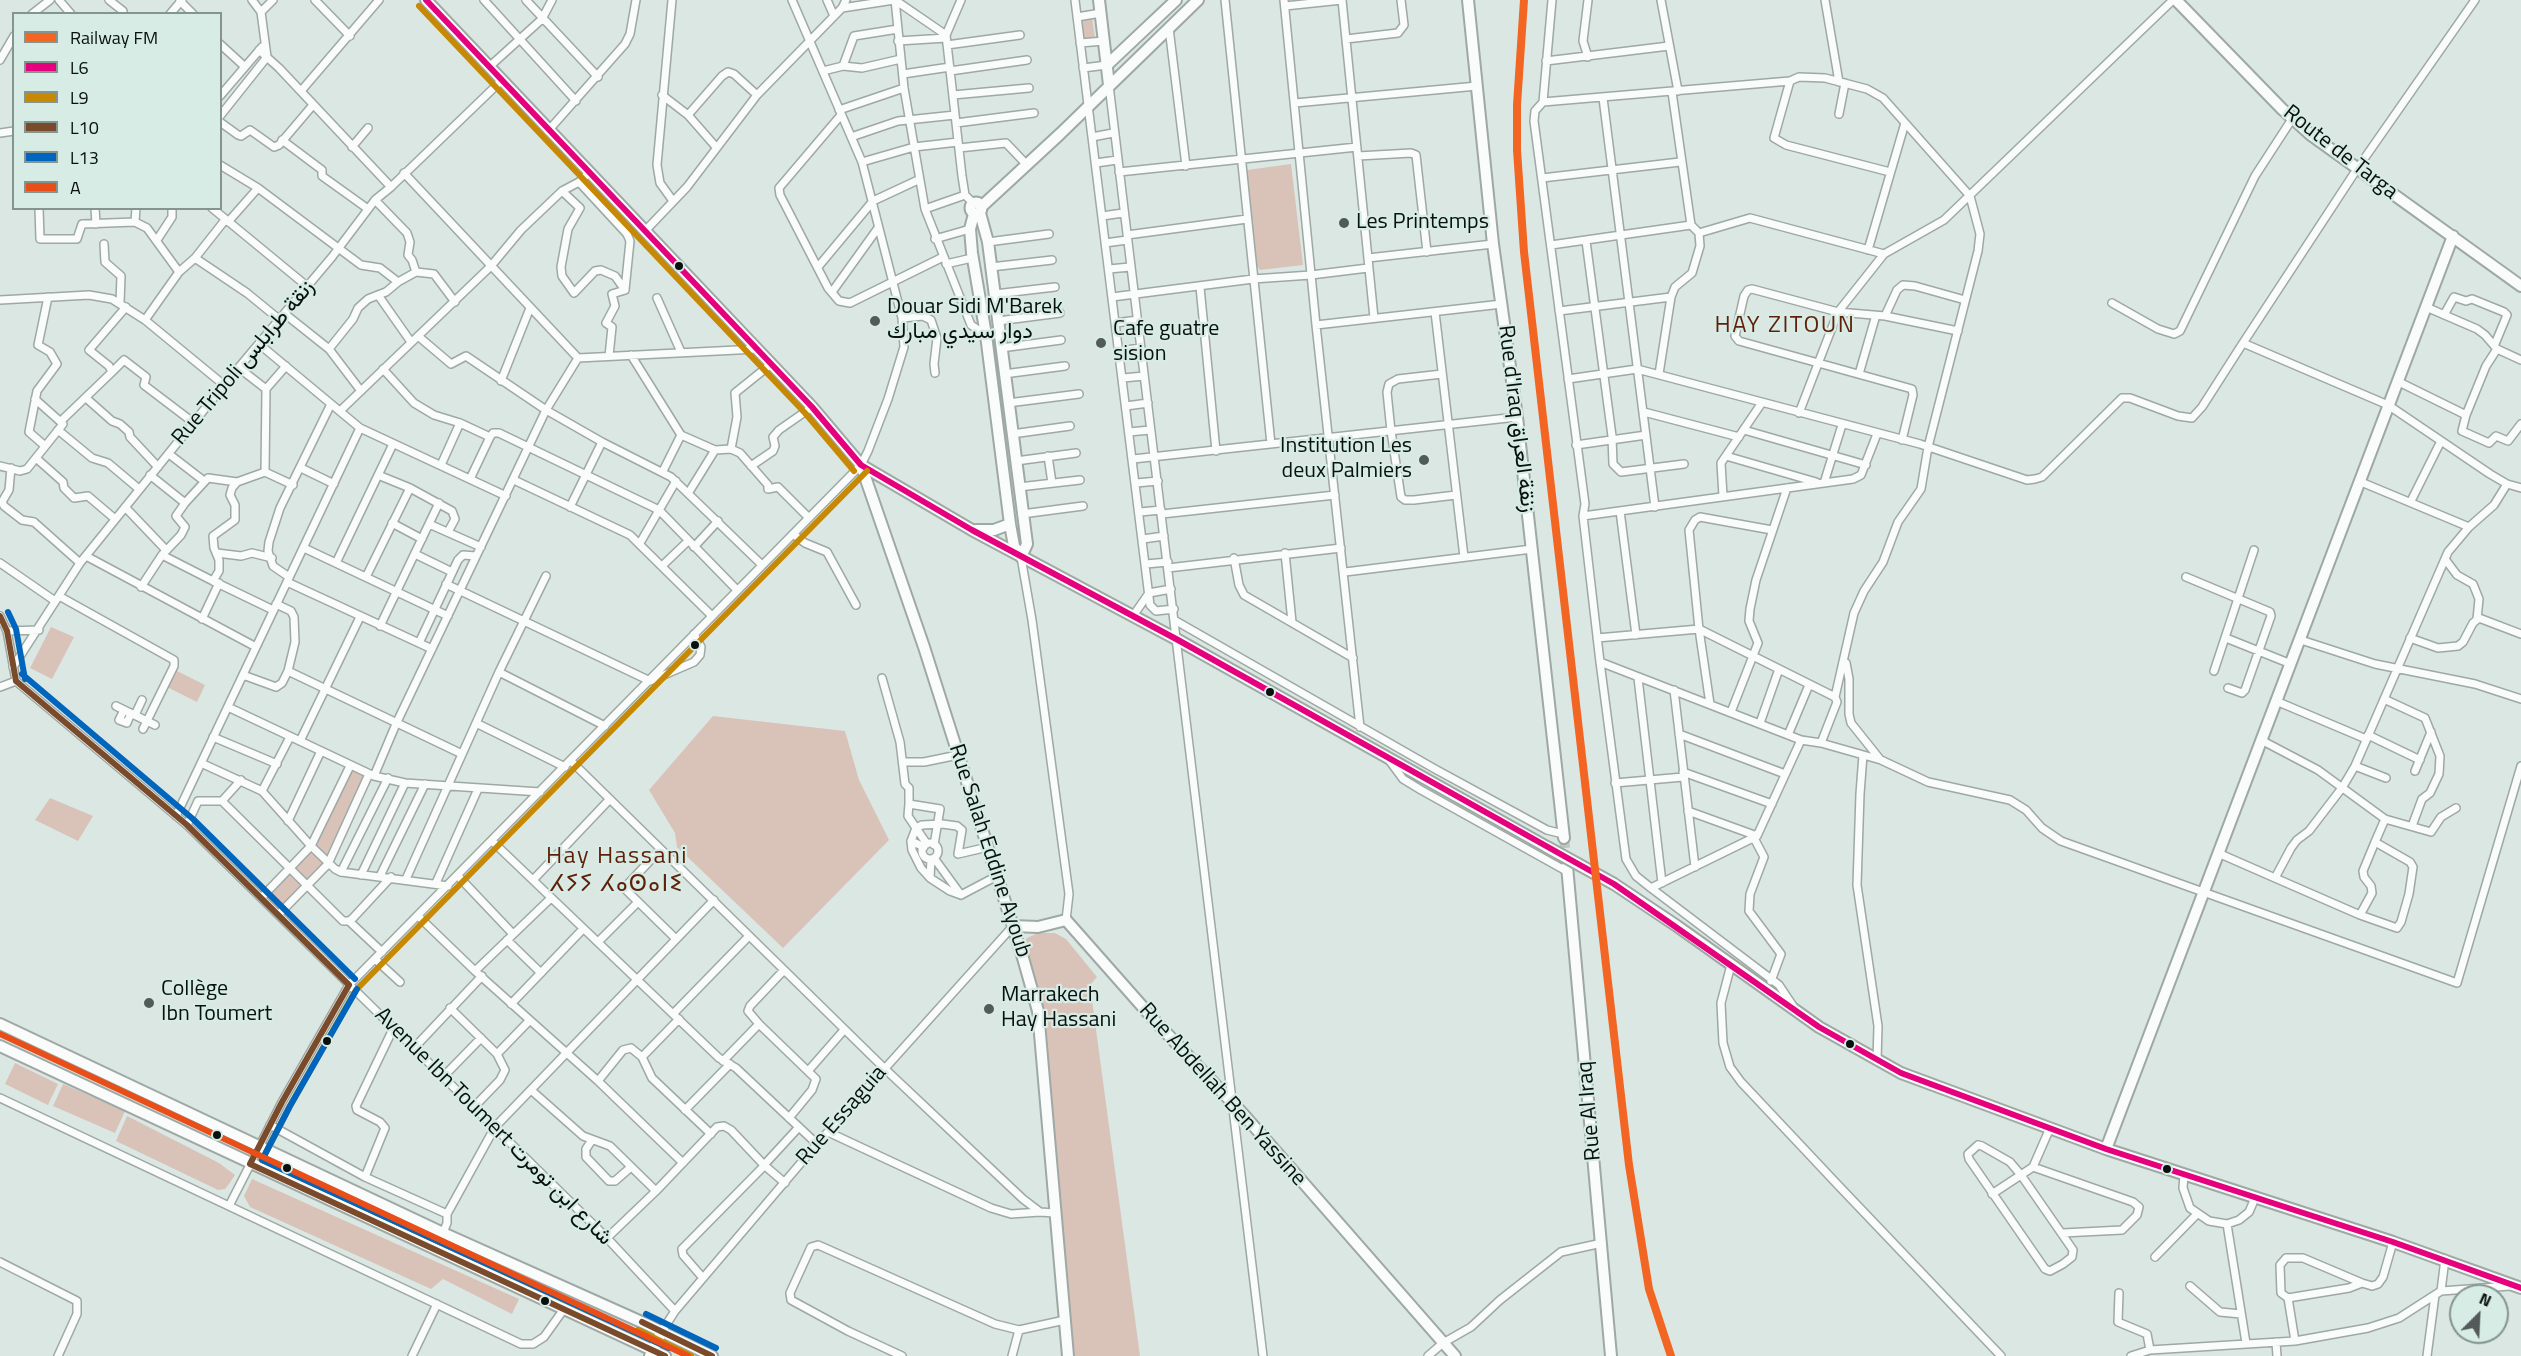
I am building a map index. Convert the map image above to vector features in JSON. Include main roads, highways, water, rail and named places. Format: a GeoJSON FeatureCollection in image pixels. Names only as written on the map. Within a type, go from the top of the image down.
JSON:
{"type":"FeatureCollection","features":[{"type":"Feature","properties":{"kind":"tunnel"},"geometry":{"type":"LineString","coordinates":[[1564,838],[1567,866]]}},
{"type":"Feature","properties":{"kind":"rail line","name":"FM"},"geometry":{"type":"LineString","coordinates":[[1524,0],[1517,105],[1517,150],[1524,252],[1629,1165],[1649,1289],[1671,1356]]}},
{"type":"Feature","properties":{"kind":"place","name":"Les Printemps"},"geometry":{"type":"Point","coordinates":[1344,223]}},
{"type":"Feature","properties":{"kind":"place","name":"Douar Sidi M'Barek دوار سيدي مبارك"},"geometry":{"type":"Point","coordinates":[875,321]}},
{"type":"Feature","properties":{"kind":"place","name":"Cafe guatre sision"},"geometry":{"type":"Point","coordinates":[1101,343]}},
{"type":"Feature","properties":{"kind":"place","name":"Institution Les deux Palmiers"},"geometry":{"type":"Point","coordinates":[1424,460]}},
{"type":"Feature","properties":{"kind":"place","name":"Collège Ibn Toumert"},"geometry":{"type":"Point","coordinates":[149,1003]}},
{"type":"Feature","properties":{"kind":"place","name":"Marrakech Hay Hassani"},"geometry":{"type":"Point","coordinates":[989,1009]}},
{"type":"Feature","properties":{"kind":"district","name":"HAY ZITOUN"},"geometry":{"type":"Point","coordinates":[1785,326]}},
{"type":"Feature","properties":{"kind":"district","name":"Hay Hassani ⵃⵢⵢ ⵃⴰⵙⴰⵏⵉ"},"geometry":{"type":"Point","coordinates":[617,871]}}]}
